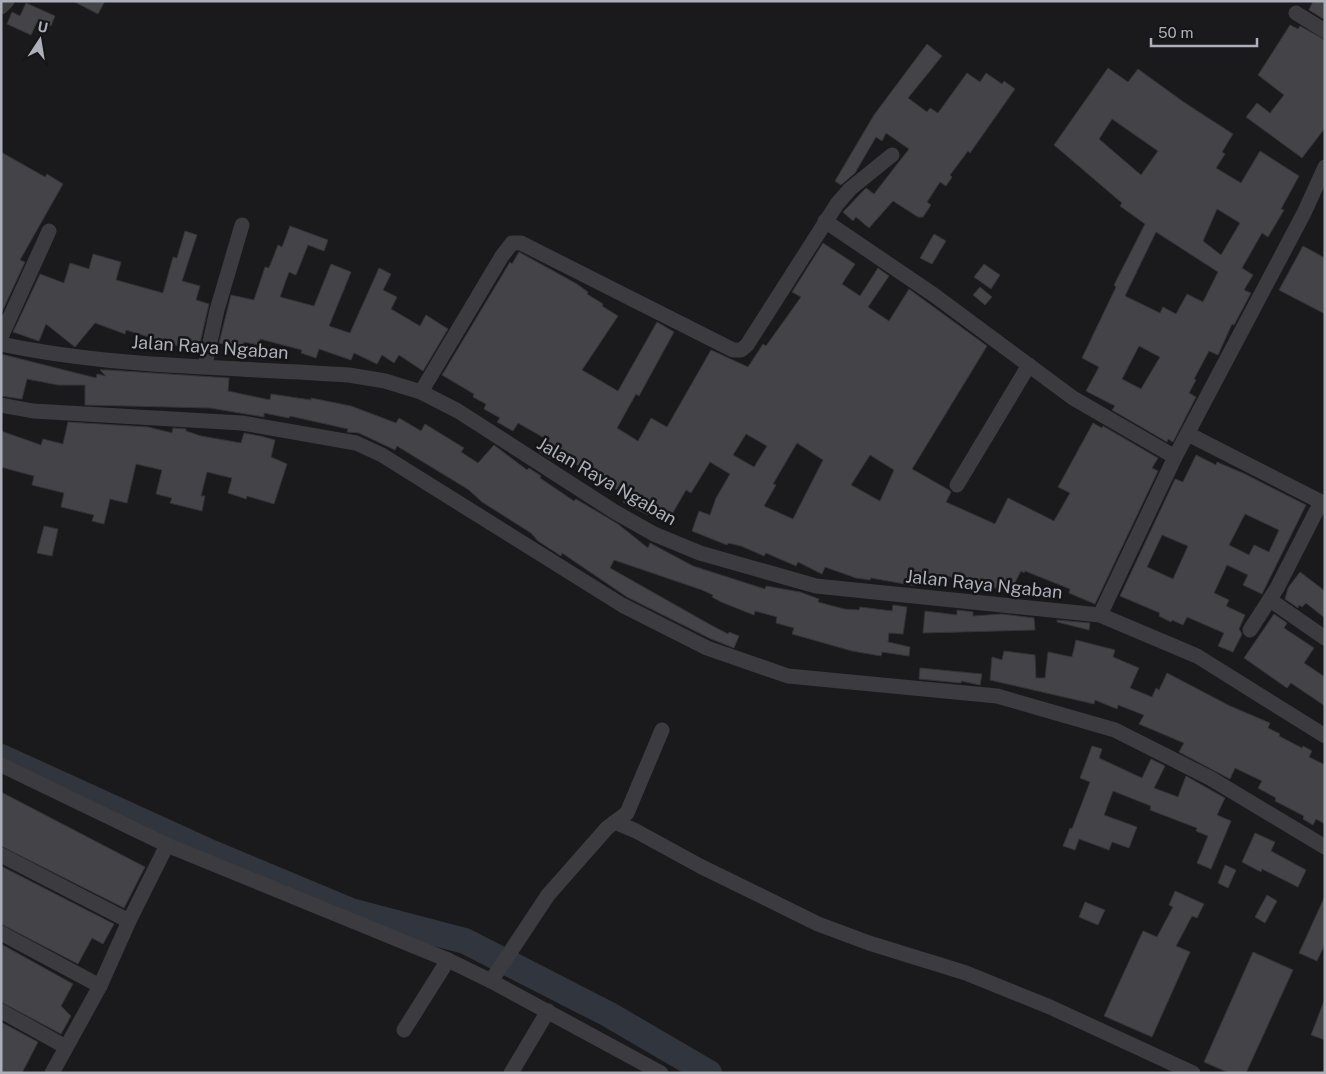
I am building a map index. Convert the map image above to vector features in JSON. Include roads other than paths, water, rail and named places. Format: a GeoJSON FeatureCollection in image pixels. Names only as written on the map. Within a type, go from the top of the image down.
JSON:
{"type":"FeatureCollection","features":[{"type":"Feature","properties":{"kind":"street"},"geometry":{"type":"LineString","coordinates":[[1,7],[7,1]]}},
{"type":"Feature","properties":{"kind":"street"},"geometry":{"type":"LineString","coordinates":[[1296,13],[1325,31]]}},
{"type":"Feature","properties":{"kind":"street"},"geometry":{"type":"LineString","coordinates":[[421,392],[502,256],[512,243],[521,243],[732,350],[741,350],[747,345],[825,221],[850,190],[892,155]]}},
{"type":"Feature","properties":{"kind":"street"},"geometry":{"type":"LineString","coordinates":[[1100,615],[1175,457],[1304,213],[1325,167]]}},
{"type":"Feature","properties":{"kind":"street"},"geometry":{"type":"LineString","coordinates":[[825,221],[934,295],[1073,398],[1175,457]]}},
{"type":"Feature","properties":{"kind":"street"},"geometry":{"type":"LineString","coordinates":[[205,366],[217,310],[242,225]]}},
{"type":"Feature","properties":{"kind":"street"},"geometry":{"type":"LineString","coordinates":[[1,337],[49,231]]}},
{"type":"Feature","properties":{"kind":"street","name":"Jalan Raya Ngaban"},"geometry":{"type":"LineString","coordinates":[[1,344],[84,358],[349,375],[385,381],[421,392],[458,411],[615,512],[654,534],[718,559],[816,586],[1100,615],[1198,656],[1325,736]]}},
{"type":"Feature","properties":{"kind":"street"},"geometry":{"type":"LineString","coordinates":[[957,485],[1029,365]]}},
{"type":"Feature","properties":{"kind":"street"},"geometry":{"type":"LineString","coordinates":[[1,405],[33,411],[242,423],[356,443],[382,455],[622,605],[694,643],[788,676],[997,696],[1106,728],[1210,778],[1325,847]]}},
{"type":"Feature","properties":{"kind":"street"},"geometry":{"type":"LineString","coordinates":[[1188,434],[1323,503],[1270,600],[1250,630]]}},
{"type":"Feature","properties":{"kind":"street"},"geometry":{"type":"LineString","coordinates":[[1270,600],[1325,638]]}},
{"type":"Feature","properties":{"kind":"street"},"geometry":{"type":"LineString","coordinates":[[491,980],[548,895],[607,828],[630,807],[662,730]]}},
{"type":"Feature","properties":{"kind":"street"},"geometry":{"type":"LineString","coordinates":[[1,765],[167,845],[448,960],[491,980],[661,1073]]}},
{"type":"Feature","properties":{"kind":"street"},"geometry":{"type":"LineString","coordinates":[[615,822],[818,924],[966,973],[1050,1007],[1193,1073]]}},
{"type":"Feature","properties":{"kind":"street"},"geometry":{"type":"LineString","coordinates":[[52,1073],[100,986],[129,921],[167,845]]}},
{"type":"Feature","properties":{"kind":"street"},"geometry":{"type":"LineString","coordinates":[[1,855],[129,921]]}},
{"type":"Feature","properties":{"kind":"street"},"geometry":{"type":"LineString","coordinates":[[1,933],[100,986]]}},
{"type":"Feature","properties":{"kind":"street"},"geometry":{"type":"LineString","coordinates":[[404,1030],[448,960]]}},
{"type":"Feature","properties":{"kind":"street"},"geometry":{"type":"LineString","coordinates":[[1,1011],[66,1046]]}},
{"type":"Feature","properties":{"kind":"street"},"geometry":{"type":"LineString","coordinates":[[511,1073],[548,1011]]}},
{"type":"Feature","properties":{"kind":"waterway"},"geometry":{"type":"LineString","coordinates":[[1,757],[212,853],[351,911],[465,941],[608,1014],[709,1073]]}}]}
